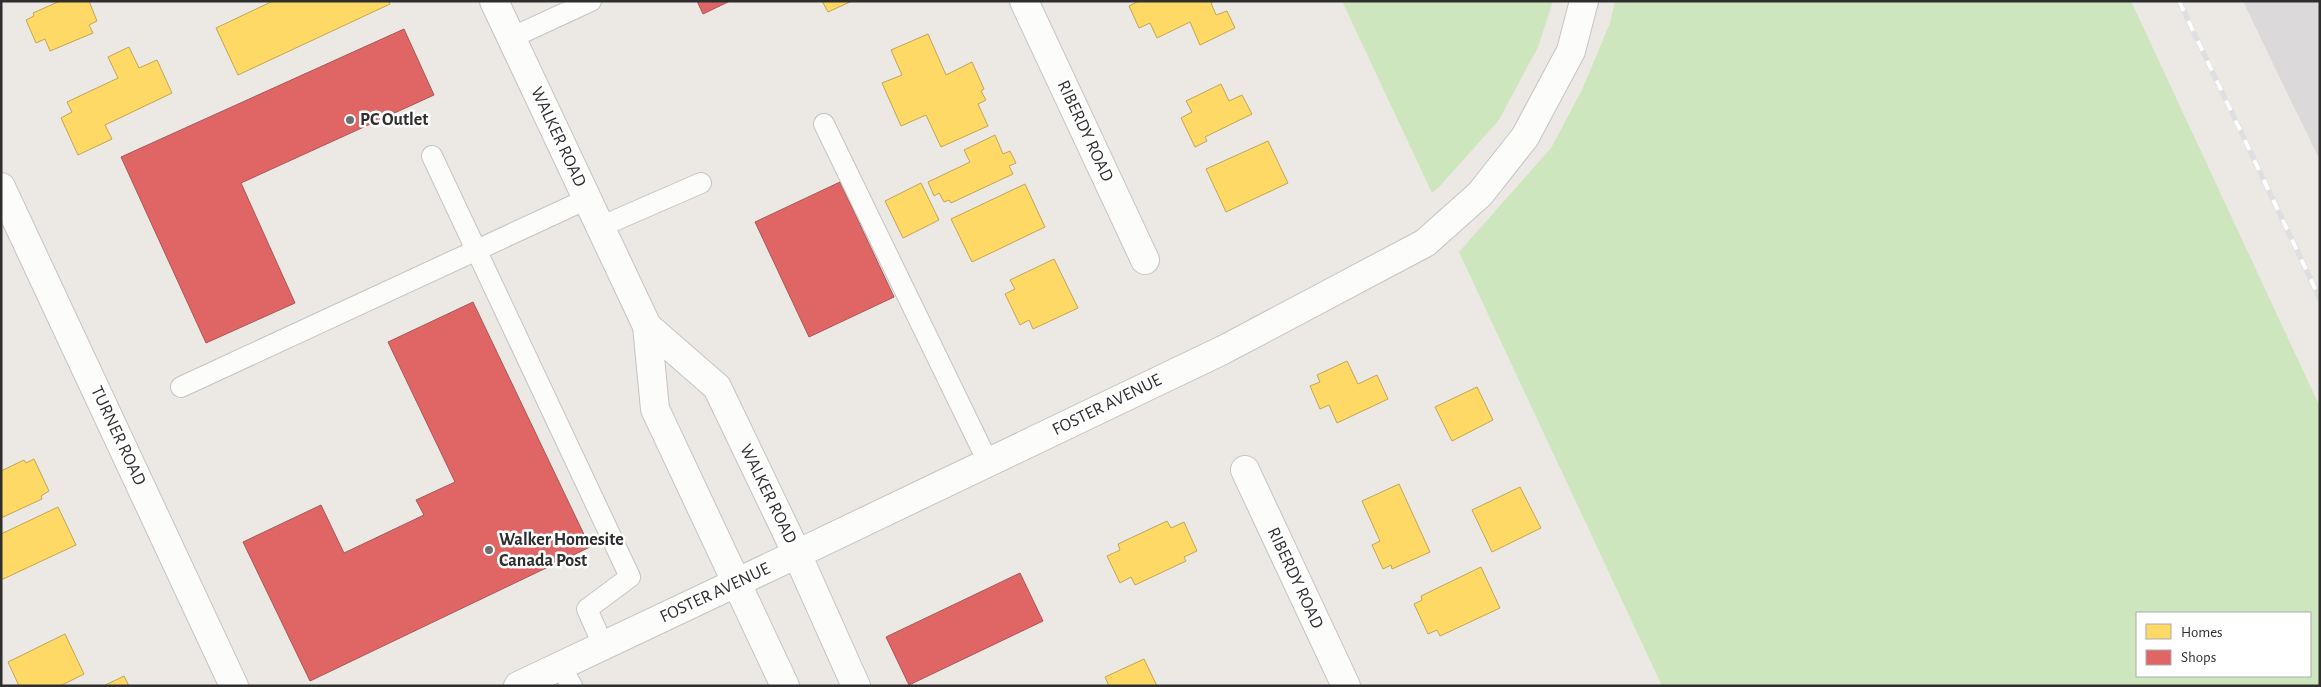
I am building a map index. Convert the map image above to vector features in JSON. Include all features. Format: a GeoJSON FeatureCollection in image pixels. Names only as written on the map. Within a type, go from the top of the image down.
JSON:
{"type":"FeatureCollection","features":[{"type":"Feature","properties":{"kind":"street","name":"WALKER ROAD"},"geometry":{"type":"LineString","coordinates":[[494,1],[647,326],[655,409],[785,686]]}},
{"type":"Feature","properties":{"kind":"street","name":"RIBERDY ROAD"},"geometry":{"type":"LineString","coordinates":[[1024,1],[1145,260]]}},
{"type":"Feature","properties":{"kind":"street","name":"FOSTER AVENUE"},"geometry":{"type":"LineString","coordinates":[[518,686],[566,676],[603,645],[737,583],[1231,346],[1425,243],[1480,194],[1525,137],[1571,51],[1584,1]]}},
{"type":"Feature","properties":{"kind":"street","name":"TURNER ROAD"},"geometry":{"type":"LineString","coordinates":[[1,187],[234,686]]}},
{"type":"Feature","properties":{"kind":"street","name":"WALKER ROAD"},"geometry":{"type":"LineString","coordinates":[[647,326],[717,387],[797,554],[856,686]]}},
{"type":"Feature","properties":{"kind":"street","name":"RIBERDY ROAD"},"geometry":{"type":"LineString","coordinates":[[1245,470],[1346,686]]}},
{"type":"Feature","properties":{"kind":"lane"},"geometry":{"type":"LineString","coordinates":[[511,38],[591,1]]}},
{"type":"Feature","properties":{"kind":"lane"},"geometry":{"type":"LineString","coordinates":[[824,124],[988,462]]}},
{"type":"Feature","properties":{"kind":"lane"},"geometry":{"type":"LineString","coordinates":[[432,156],[630,577],[587,609],[603,645]]}},
{"type":"Feature","properties":{"kind":"lane"},"geometry":{"type":"LineString","coordinates":[[600,227],[701,183]]}},
{"type":"Feature","properties":{"kind":"lane"},"geometry":{"type":"LineString","coordinates":[[182,387],[587,199]]}},
{"type":"Feature","properties":{"kind":"shaded area"},"geometry":{"type":"Polygon","coordinates":[[[2243,1],[2320,1],[2320,160],[2289,97],[2243,1]]]}},
{"type":"Feature","properties":{"kind":"green space"},"geometry":{"type":"Polygon","coordinates":[[[1342,1],[1553,1],[1538,47],[1499,120],[1432,193],[1342,1]]]}},
{"type":"Feature","properties":{"kind":"green space"},"geometry":{"type":"Polygon","coordinates":[[[1615,1],[2131,1],[2320,407],[2320,686],[1662,686],[1459,252],[1551,148],[1582,90],[1610,23],[1615,1]]]}},
{"type":"Feature","properties":{"kind":"building: Homes"},"geometry":{"type":"Polygon","coordinates":[[[60,1],[89,1],[97,21],[89,25],[93,33],[50,51],[45,39],[36,43],[26,20],[34,16],[33,13],[60,1]]]}},
{"type":"Feature","properties":{"kind":"building: Homes"},"geometry":{"type":"Polygon","coordinates":[[[273,1],[389,1],[390,4],[238,75],[216,28],[273,1]]]}},
{"type":"Feature","properties":{"kind":"building: Homes"},"geometry":{"type":"Polygon","coordinates":[[[822,1],[852,1],[828,12],[822,1]]]}},
{"type":"Feature","properties":{"kind":"building: Homes"},"geometry":{"type":"Polygon","coordinates":[[[1139,1],[1215,1],[1211,3],[1216,15],[1227,11],[1235,28],[1200,45],[1190,22],[1157,38],[1150,23],[1139,28],[1129,6],[1139,1]]]}},
{"type":"Feature","properties":{"kind":"building: Homes"},"geometry":{"type":"Polygon","coordinates":[[[928,34],[946,75],[972,62],[984,89],[981,91],[986,100],[978,104],[988,126],[941,147],[926,115],[901,126],[882,83],[902,75],[891,50],[928,34]]]}},
{"type":"Feature","properties":{"kind":"building: Homes"},"geometry":{"type":"Polygon","coordinates":[[[129,47],[139,68],[157,60],[172,93],[105,125],[112,139],[78,155],[61,118],[72,112],[67,102],[118,78],[108,57],[129,47]]]}},
{"type":"Feature","properties":{"kind":"building: Homes"},"geometry":{"type":"Polygon","coordinates":[[[1221,84],[1229,101],[1242,95],[1252,114],[1205,137],[1207,141],[1195,147],[1181,118],[1192,112],[1186,101],[1221,84]]]}},
{"type":"Feature","properties":{"kind":"building: Homes"},"geometry":{"type":"Polygon","coordinates":[[[995,135],[1003,154],[1010,151],[1016,163],[1009,166],[1013,174],[951,203],[949,200],[944,202],[939,193],[934,196],[928,182],[970,162],[964,150],[995,135]]]}},
{"type":"Feature","properties":{"kind":"building: Homes"},"geometry":{"type":"Polygon","coordinates":[[[1268,141],[1288,183],[1226,212],[1206,169],[1268,141]]]}},
{"type":"Feature","properties":{"kind":"building: Homes"},"geometry":{"type":"Polygon","coordinates":[[[921,183],[939,220],[903,238],[885,201],[921,183]]]}},
{"type":"Feature","properties":{"kind":"building: Homes"},"geometry":{"type":"Polygon","coordinates":[[[1025,184],[1045,227],[972,262],[951,219],[1025,184]]]}},
{"type":"Feature","properties":{"kind":"building: Homes"},"geometry":{"type":"Polygon","coordinates":[[[1054,259],[1078,308],[1033,329],[1029,320],[1020,325],[1005,294],[1015,289],[1010,280],[1054,259]]]}},
{"type":"Feature","properties":{"kind":"building: Homes"},"geometry":{"type":"Polygon","coordinates":[[[1347,361],[1358,384],[1377,375],[1388,399],[1337,423],[1329,405],[1320,409],[1310,386],[1320,382],[1317,375],[1347,361]]]}},
{"type":"Feature","properties":{"kind":"building: Homes"},"geometry":{"type":"Polygon","coordinates":[[[1477,387],[1493,420],[1452,441],[1435,407],[1477,387]]]}},
{"type":"Feature","properties":{"kind":"building: Homes"},"geometry":{"type":"Polygon","coordinates":[[[34,459],[49,491],[41,496],[42,499],[1,518],[1,471],[24,460],[26,463],[34,459]]]}},
{"type":"Feature","properties":{"kind":"building: Homes"},"geometry":{"type":"Polygon","coordinates":[[[1399,484],[1430,552],[1392,569],[1391,565],[1383,569],[1372,545],[1380,541],[1362,501],[1399,484]]]}},
{"type":"Feature","properties":{"kind":"building: Homes"},"geometry":{"type":"Polygon","coordinates":[[[1520,487],[1541,528],[1492,552],[1472,510],[1520,487]]]}},
{"type":"Feature","properties":{"kind":"building: Homes"},"geometry":{"type":"Polygon","coordinates":[[[58,507],[76,545],[1,580],[1,534],[58,507]]]}},
{"type":"Feature","properties":{"kind":"building: Homes"},"geometry":{"type":"Polygon","coordinates":[[[1167,521],[1171,528],[1184,522],[1197,551],[1184,557],[1186,561],[1135,585],[1131,577],[1120,583],[1107,556],[1120,550],[1118,544],[1167,521]]]}},
{"type":"Feature","properties":{"kind":"building: Homes"},"geometry":{"type":"Polygon","coordinates":[[[1481,567],[1500,608],[1440,636],[1437,630],[1428,634],[1414,604],[1422,600],[1421,596],[1481,567]]]}},
{"type":"Feature","properties":{"kind":"building: Homes"},"geometry":{"type":"Polygon","coordinates":[[[65,634],[84,674],[60,686],[19,686],[8,662],[65,634]]]}},
{"type":"Feature","properties":{"kind":"building: Homes"},"geometry":{"type":"Polygon","coordinates":[[[1144,659],[1157,686],[1109,686],[1105,677],[1144,659]]]}},
{"type":"Feature","properties":{"kind":"building: Homes"},"geometry":{"type":"Polygon","coordinates":[[[124,676],[129,686],[103,686],[118,679],[124,676]]]}},
{"type":"Feature","properties":{"kind":"building: Shops"},"geometry":{"type":"Polygon","coordinates":[[[697,1],[730,1],[703,14],[697,1]]]}},
{"type":"Feature","properties":{"kind":"building: Shops"},"geometry":{"type":"Polygon","coordinates":[[[404,29],[434,95],[241,183],[295,303],[206,343],[121,157],[404,29]]]}},
{"type":"Feature","properties":{"kind":"building: Shops"},"geometry":{"type":"Polygon","coordinates":[[[840,182],[894,297],[809,337],[755,222],[840,182]]]}},
{"type":"Feature","properties":{"kind":"building: Shops"},"geometry":{"type":"Polygon","coordinates":[[[473,302],[590,547],[310,681],[243,542],[321,505],[344,553],[424,515],[416,500],[455,482],[388,342],[473,302]]]}},
{"type":"Feature","properties":{"kind":"building: Shops"},"geometry":{"type":"Polygon","coordinates":[[[1020,573],[1043,621],[909,685],[886,637],[1020,573]]]}},
{"type":"Feature","properties":{"kind":"railway"},"geometry":{"type":"LineString","coordinates":[[2179,1],[2320,299]]}},
{"type":"Feature","properties":{"kind":"place","name":"PC Outlet"},"geometry":{"type":"Point","coordinates":[350,120]}},
{"type":"Feature","properties":{"kind":"place","name":"Walker Homesite Canada Post"},"geometry":{"type":"Point","coordinates":[489,550]}}]}
